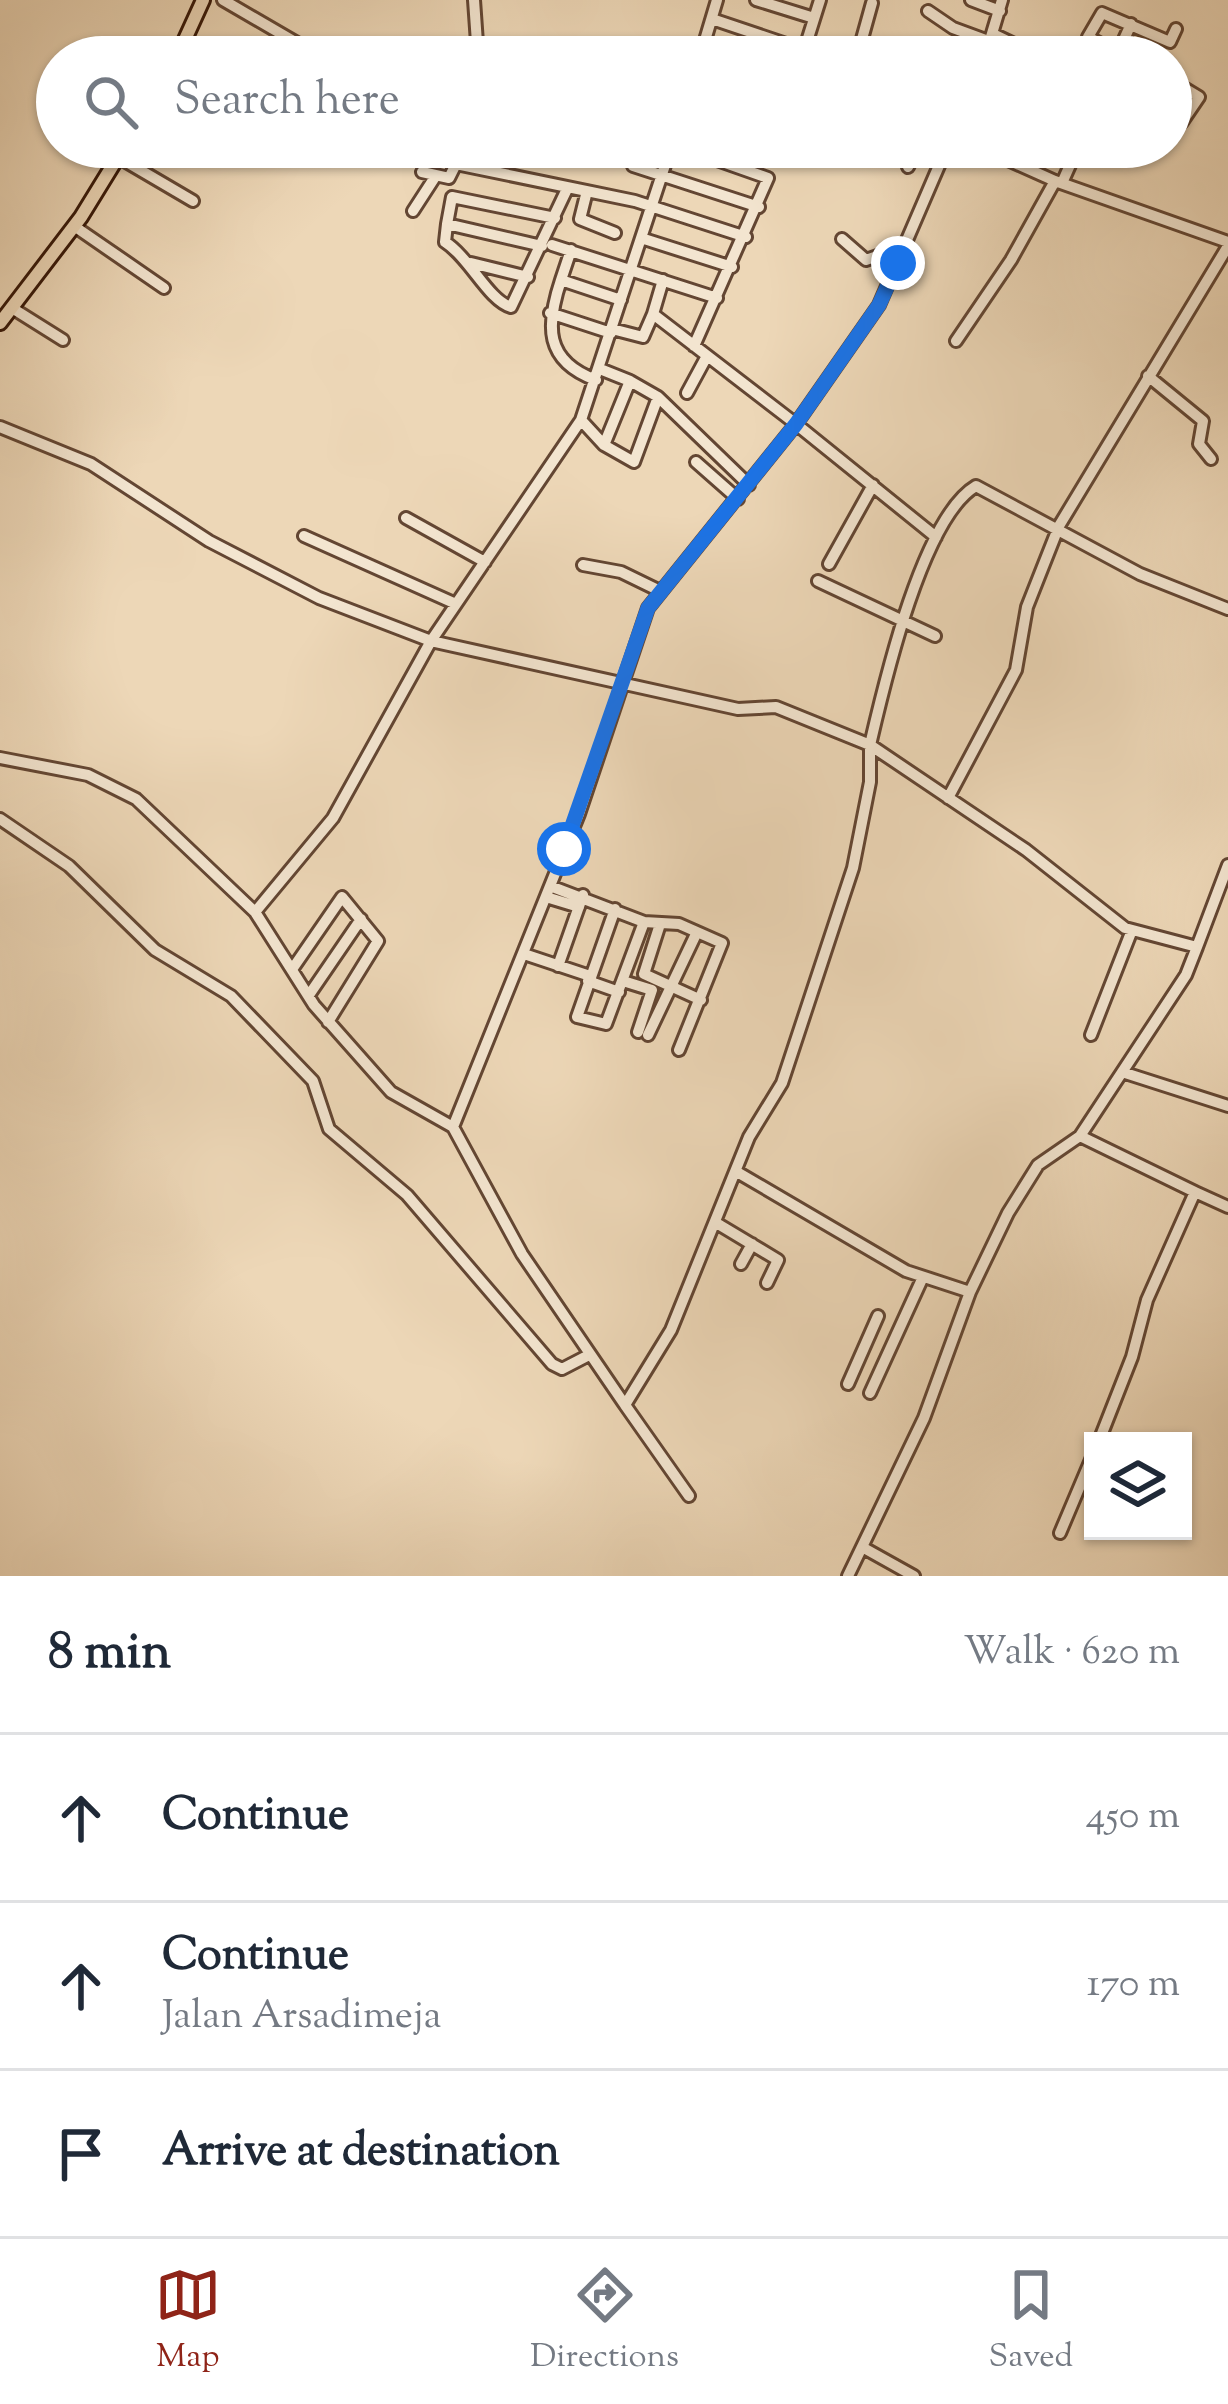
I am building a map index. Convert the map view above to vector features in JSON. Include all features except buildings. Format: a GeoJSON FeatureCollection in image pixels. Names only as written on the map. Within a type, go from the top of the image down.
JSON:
{"type":"FeatureCollection","features":[{"type":"Feature","properties":{"kind":"main road"},"geometry":{"type":"LineString","coordinates":[[186,36],[203,0]]}},
{"type":"Feature","properties":{"kind":"main road"},"geometry":{"type":"LineString","coordinates":[[0,323],[74,226],[111,168]]}},
{"type":"Feature","properties":{"kind":"street"},"geometry":{"type":"LineString","coordinates":[[223,0],[285,36]]}},
{"type":"Feature","properties":{"kind":"street"},"geometry":{"type":"LineString","coordinates":[[475,0],[477,36]]}},
{"type":"Feature","properties":{"kind":"street"},"geometry":{"type":"LineString","coordinates":[[707,36],[717,0]]}},
{"type":"Feature","properties":{"kind":"street"},"geometry":{"type":"LineString","coordinates":[[756,0],[814,18]]}},
{"type":"Feature","properties":{"kind":"street"},"geometry":{"type":"LineString","coordinates":[[808,36],[820,0]]}},
{"type":"Feature","properties":{"kind":"street"},"geometry":{"type":"LineString","coordinates":[[971,0],[1001,6],[993,36]]}},
{"type":"Feature","properties":{"kind":"street"},"geometry":{"type":"LineString","coordinates":[[862,36],[872,3]]}},
{"type":"Feature","properties":{"kind":"street"},"geometry":{"type":"LineString","coordinates":[[928,11],[953,28],[984,36]]}},
{"type":"Feature","properties":{"kind":"street"},"geometry":{"type":"LineString","coordinates":[[1090,36],[1105,12],[1157,36]]}},
{"type":"Feature","properties":{"kind":"street"},"geometry":{"type":"LineString","coordinates":[[712,19],[756,36]]}},
{"type":"Feature","properties":{"kind":"street"},"geometry":{"type":"LineString","coordinates":[[1127,36],[1131,24]]}},
{"type":"Feature","properties":{"kind":"street"},"geometry":{"type":"LineString","coordinates":[[1173,36],[1177,29]]}},
{"type":"Feature","properties":{"kind":"street"},"geometry":{"type":"LineString","coordinates":[[144,168],[194,202]]}},
{"type":"Feature","properties":{"kind":"street"},"geometry":{"type":"LineString","coordinates":[[413,211],[429,174],[449,178],[454,168]]}},
{"type":"Feature","properties":{"kind":"street"},"geometry":{"type":"LineString","coordinates":[[474,168],[651,206],[746,237]]}},
{"type":"Feature","properties":{"kind":"street"},"geometry":{"type":"LineString","coordinates":[[642,168],[759,207]]}},
{"type":"Feature","properties":{"kind":"street"},"geometry":{"type":"LineString","coordinates":[[255,912],[334,818],[431,641],[581,421],[664,168]]}},
{"type":"Feature","properties":{"kind":"street"},"geometry":{"type":"LineString","coordinates":[[694,346],[759,207],[766,176],[742,168]]}},
{"type":"Feature","properties":{"kind":"street"},"geometry":{"type":"LineString","coordinates":[[453,1126],[548,892],[648,608],[796,424],[879,305],[938,168]]}},
{"type":"Feature","properties":{"kind":"street"},"geometry":{"type":"LineString","coordinates":[[948,798],[1016,670],[1027,607],[1059,526],[1228,244],[1026,168]]}},
{"type":"Feature","properties":{"kind":"street"},"geometry":{"type":"LineString","coordinates":[[956,340],[1066,168]]}},
{"type":"Feature","properties":{"kind":"street"},"geometry":{"type":"LineString","coordinates":[[554,218],[457,194],[445,242],[471,263],[505,306],[516,305],[547,246],[567,189]]}},
{"type":"Feature","properties":{"kind":"street"},"geometry":{"type":"LineString","coordinates":[[587,191],[579,217],[615,233]]}},
{"type":"Feature","properties":{"kind":"street"},"geometry":{"type":"LineString","coordinates":[[447,224],[571,250],[718,298]]}},
{"type":"Feature","properties":{"kind":"street"},"geometry":{"type":"LineString","coordinates":[[74,226],[164,288]]}},
{"type":"Feature","properties":{"kind":"street"},"geometry":{"type":"LineString","coordinates":[[641,238],[732,267]]}},
{"type":"Feature","properties":{"kind":"street"},"geometry":{"type":"LineString","coordinates":[[842,239],[866,260],[880,255],[898,263]]}},
{"type":"Feature","properties":{"kind":"street"},"geometry":{"type":"LineString","coordinates":[[571,250],[548,332],[562,358],[598,374],[630,381],[658,397],[749,485]]}},
{"type":"Feature","properties":{"kind":"street"},"geometry":{"type":"LineString","coordinates":[[471,263],[527,278]]}},
{"type":"Feature","properties":{"kind":"street"},"geometry":{"type":"LineString","coordinates":[[561,280],[621,300]]}},
{"type":"Feature","properties":{"kind":"street"},"geometry":{"type":"LineString","coordinates":[[550,313],[643,337],[663,280]]}},
{"type":"Feature","properties":{"kind":"street"},"geometry":{"type":"LineString","coordinates":[[12,308],[63,340]]}},
{"type":"Feature","properties":{"kind":"street"},"geometry":{"type":"LineString","coordinates":[[653,314],[936,537]]}},
{"type":"Feature","properties":{"kind":"street"},"geometry":{"type":"LineString","coordinates":[[687,393],[707,356]]}},
{"type":"Feature","properties":{"kind":"street"},"geometry":{"type":"LineString","coordinates":[[1148,376],[1203,421],[1199,444],[1211,459]]}},
{"type":"Feature","properties":{"kind":"street"},"geometry":{"type":"LineString","coordinates":[[604,445],[630,381]]}},
{"type":"Feature","properties":{"kind":"street"},"geometry":{"type":"LineString","coordinates":[[581,421],[627,461],[637,459],[658,397]]}},
{"type":"Feature","properties":{"kind":"street"},"geometry":{"type":"LineString","coordinates":[[0,427],[91,464],[209,541],[319,598],[431,641],[738,710],[776,707],[869,745],[1132,930],[1197,947]]}},
{"type":"Feature","properties":{"kind":"street"},"geometry":{"type":"LineString","coordinates":[[696,462],[738,499]]}},
{"type":"Feature","properties":{"kind":"street"},"geometry":{"type":"LineString","coordinates":[[829,564],[873,485]]}},
{"type":"Feature","properties":{"kind":"street"},"geometry":{"type":"LineString","coordinates":[[625,1405],[671,1330],[718,1224],[749,1137],[782,1083],[833,935],[866,808],[869,745],[902,622],[936,537],[976,486],[1059,526],[1140,574],[1228,609]]}},
{"type":"Feature","properties":{"kind":"street"},"geometry":{"type":"LineString","coordinates":[[406,518],[485,562]]}},
{"type":"Feature","properties":{"kind":"street"},"geometry":{"type":"LineString","coordinates":[[304,536],[457,604]]}},
{"type":"Feature","properties":{"kind":"street"},"geometry":{"type":"LineString","coordinates":[[583,566],[621,572],[660,591]]}},
{"type":"Feature","properties":{"kind":"street"},"geometry":{"type":"LineString","coordinates":[[818,581],[935,636]]}},
{"type":"Feature","properties":{"kind":"street"},"geometry":{"type":"LineString","coordinates":[[0,758],[88,775],[136,799],[255,912],[328,1022],[391,1092],[453,1126],[522,1254],[689,1496]]}},
{"type":"Feature","properties":{"kind":"street"},"geometry":{"type":"LineString","coordinates":[[0,819],[69,866],[154,950],[231,996],[313,1081],[329,1129],[407,1195],[552,1364],[562,1369],[589,1355]]}},
{"type":"Feature","properties":{"kind":"street"},"geometry":{"type":"LineString","coordinates":[[848,1576],[924,1418],[970,1292],[1029,1176],[1080,1136],[1186,975],[1228,865]]}},
{"type":"Feature","properties":{"kind":"street"},"geometry":{"type":"LineString","coordinates":[[548,892],[615,909],[644,922],[673,922],[722,944],[679,1050]]}},
{"type":"Feature","properties":{"kind":"street"},"geometry":{"type":"LineString","coordinates":[[293,968],[342,897],[378,941],[328,1022]]}},
{"type":"Feature","properties":{"kind":"street"},"geometry":{"type":"LineString","coordinates":[[558,966],[581,901]]}},
{"type":"Feature","properties":{"kind":"street"},"geometry":{"type":"LineString","coordinates":[[615,909],[577,1017],[604,1026],[644,922]]}},
{"type":"Feature","properties":{"kind":"street"},"geometry":{"type":"LineString","coordinates":[[309,995],[361,919]]}},
{"type":"Feature","properties":{"kind":"street"},"geometry":{"type":"LineString","coordinates":[[660,924],[643,971],[700,1000]]}},
{"type":"Feature","properties":{"kind":"street"},"geometry":{"type":"LineString","coordinates":[[1091,1034],[1132,930]]}},
{"type":"Feature","properties":{"kind":"street"},"geometry":{"type":"LineString","coordinates":[[524,954],[589,979],[652,990],[643,1034],[698,932]]}},
{"type":"Feature","properties":{"kind":"street"},"geometry":{"type":"LineString","coordinates":[[1122,1072],[1228,1105]]}},
{"type":"Feature","properties":{"kind":"street"},"geometry":{"type":"LineString","coordinates":[[1080,1136],[1228,1207]]}},
{"type":"Feature","properties":{"kind":"street"},"geometry":{"type":"LineString","coordinates":[[736,1172],[923,1277],[970,1292]]}},
{"type":"Feature","properties":{"kind":"street"},"geometry":{"type":"LineString","coordinates":[[1103,1432],[1132,1357],[1147,1300],[1195,1192]]}},
{"type":"Feature","properties":{"kind":"street"},"geometry":{"type":"LineString","coordinates":[[718,1224],[778,1260],[767,1282]]}},
{"type":"Feature","properties":{"kind":"street"},"geometry":{"type":"LineString","coordinates":[[741,1264],[752,1244]]}},
{"type":"Feature","properties":{"kind":"street"},"geometry":{"type":"LineString","coordinates":[[870,1393],[923,1277]]}},
{"type":"Feature","properties":{"kind":"street"},"geometry":{"type":"LineString","coordinates":[[848,1384],[875,1322],[895,1338]]}},
{"type":"Feature","properties":{"kind":"street"},"geometry":{"type":"LineString","coordinates":[[1060,1533],[1084,1476]]}},
{"type":"Feature","properties":{"kind":"street"},"geometry":{"type":"LineString","coordinates":[[862,1546],[914,1576]]}},
{"type":"Feature","properties":{"kind":"route"},"geometry":{"type":"LineString","coordinates":[[564,849],[653,599],[796,424],[879,305],[898,263]]}}]}
